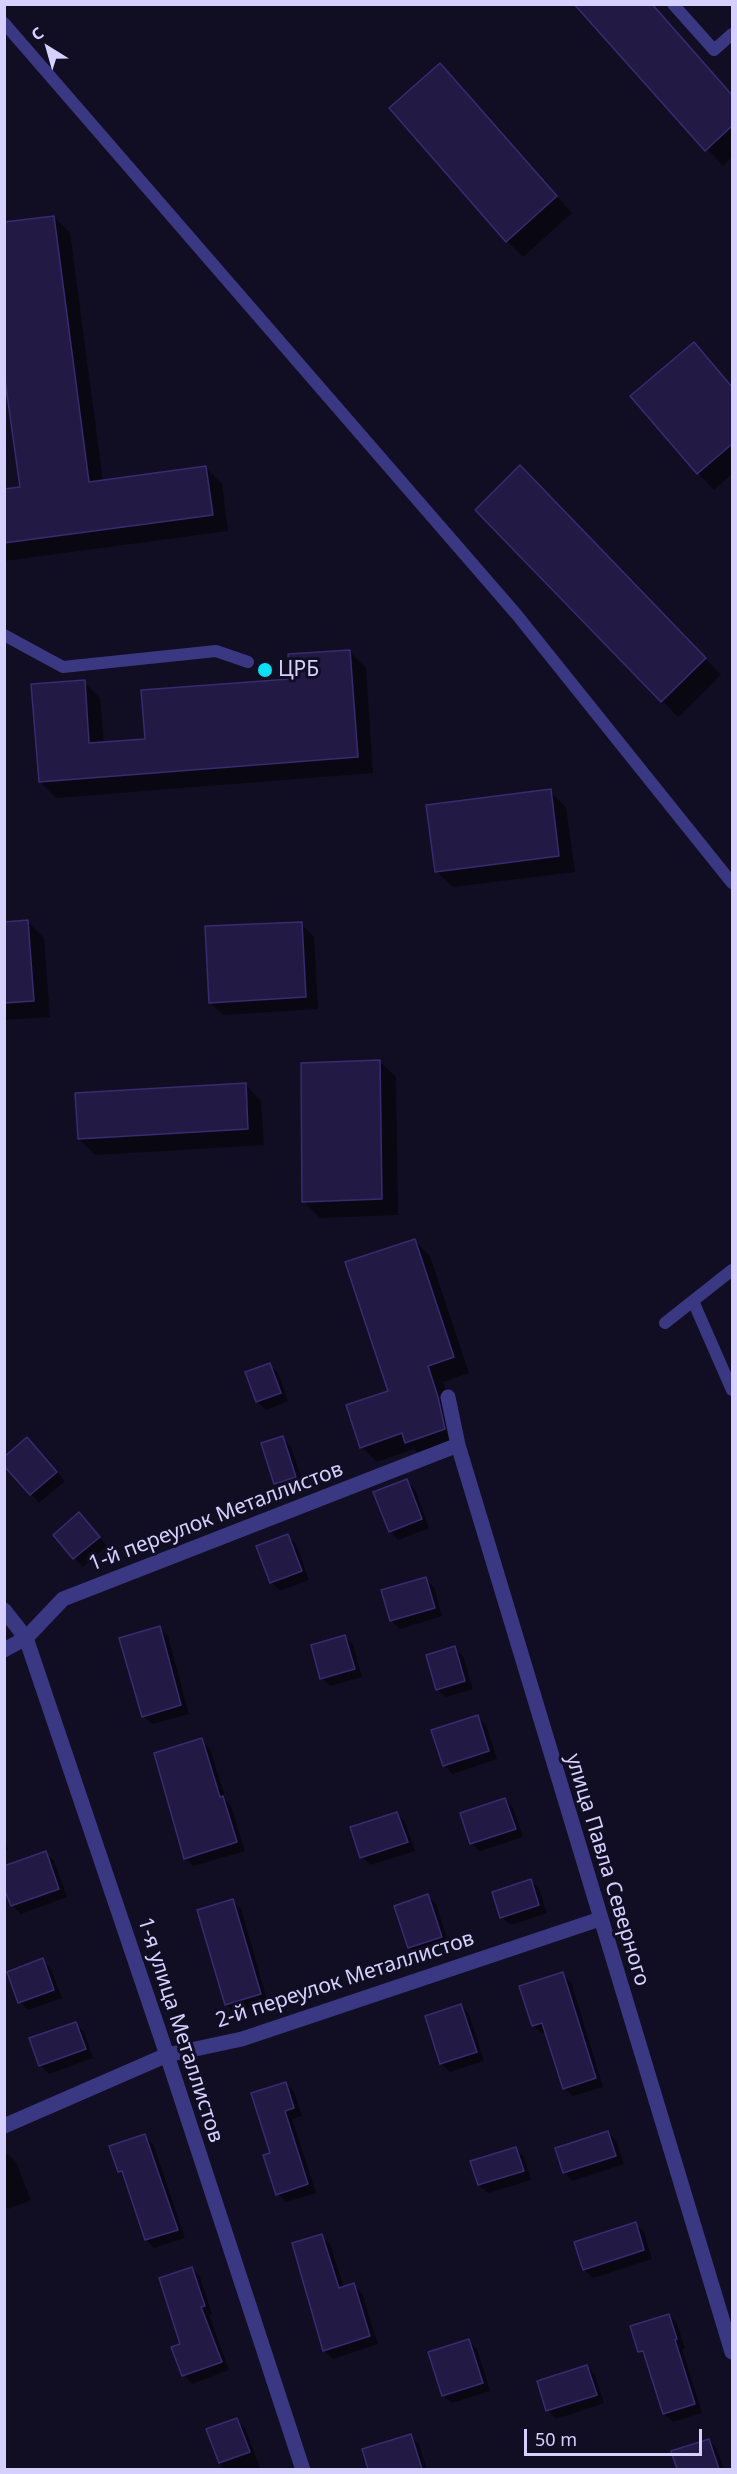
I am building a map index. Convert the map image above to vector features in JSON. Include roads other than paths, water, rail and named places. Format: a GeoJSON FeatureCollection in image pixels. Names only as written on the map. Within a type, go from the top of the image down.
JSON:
{"type":"FeatureCollection","features":[{"type":"Feature","properties":{"kind":"street","name":"улица Павла Северного"},"geometry":{"type":"LineString","coordinates":[[448,1397],[458,1446],[732,2352]]}},
{"type":"Feature","properties":{"kind":"street","name":"1-й переулок Металлистов"},"geometry":{"type":"LineString","coordinates":[[4,1650],[26,1638],[63,1599],[458,1446]]}},
{"type":"Feature","properties":{"kind":"street","name":"1-я улица Металлистов"},"geometry":{"type":"LineString","coordinates":[[4,1610],[26,1638],[167,2055],[303,2469]]}},
{"type":"Feature","properties":{"kind":"street","name":"2-й переулок Металлистов"},"geometry":{"type":"LineString","coordinates":[[4,2126],[167,2055],[242,2038],[600,1919]]}},
{"type":"Feature","properties":{"kind":"lane"},"geometry":{"type":"LineString","coordinates":[[674,4],[714,50],[732,34]]}},
{"type":"Feature","properties":{"kind":"lane"},"geometry":{"type":"LineString","coordinates":[[4,23],[517,615],[732,882]]}},
{"type":"Feature","properties":{"kind":"lane"},"geometry":{"type":"LineString","coordinates":[[4,635],[63,668],[216,651],[248,662]]}},
{"type":"Feature","properties":{"kind":"lane"},"geometry":{"type":"LineString","coordinates":[[665,1323],[732,1270]]}},
{"type":"Feature","properties":{"kind":"lane"},"geometry":{"type":"LineString","coordinates":[[693,1301],[732,1390]]}},
{"type":"Feature","properties":{"kind":"place","name":"ЦРБ"},"geometry":{"type":"Point","coordinates":[265,670]}}]}
